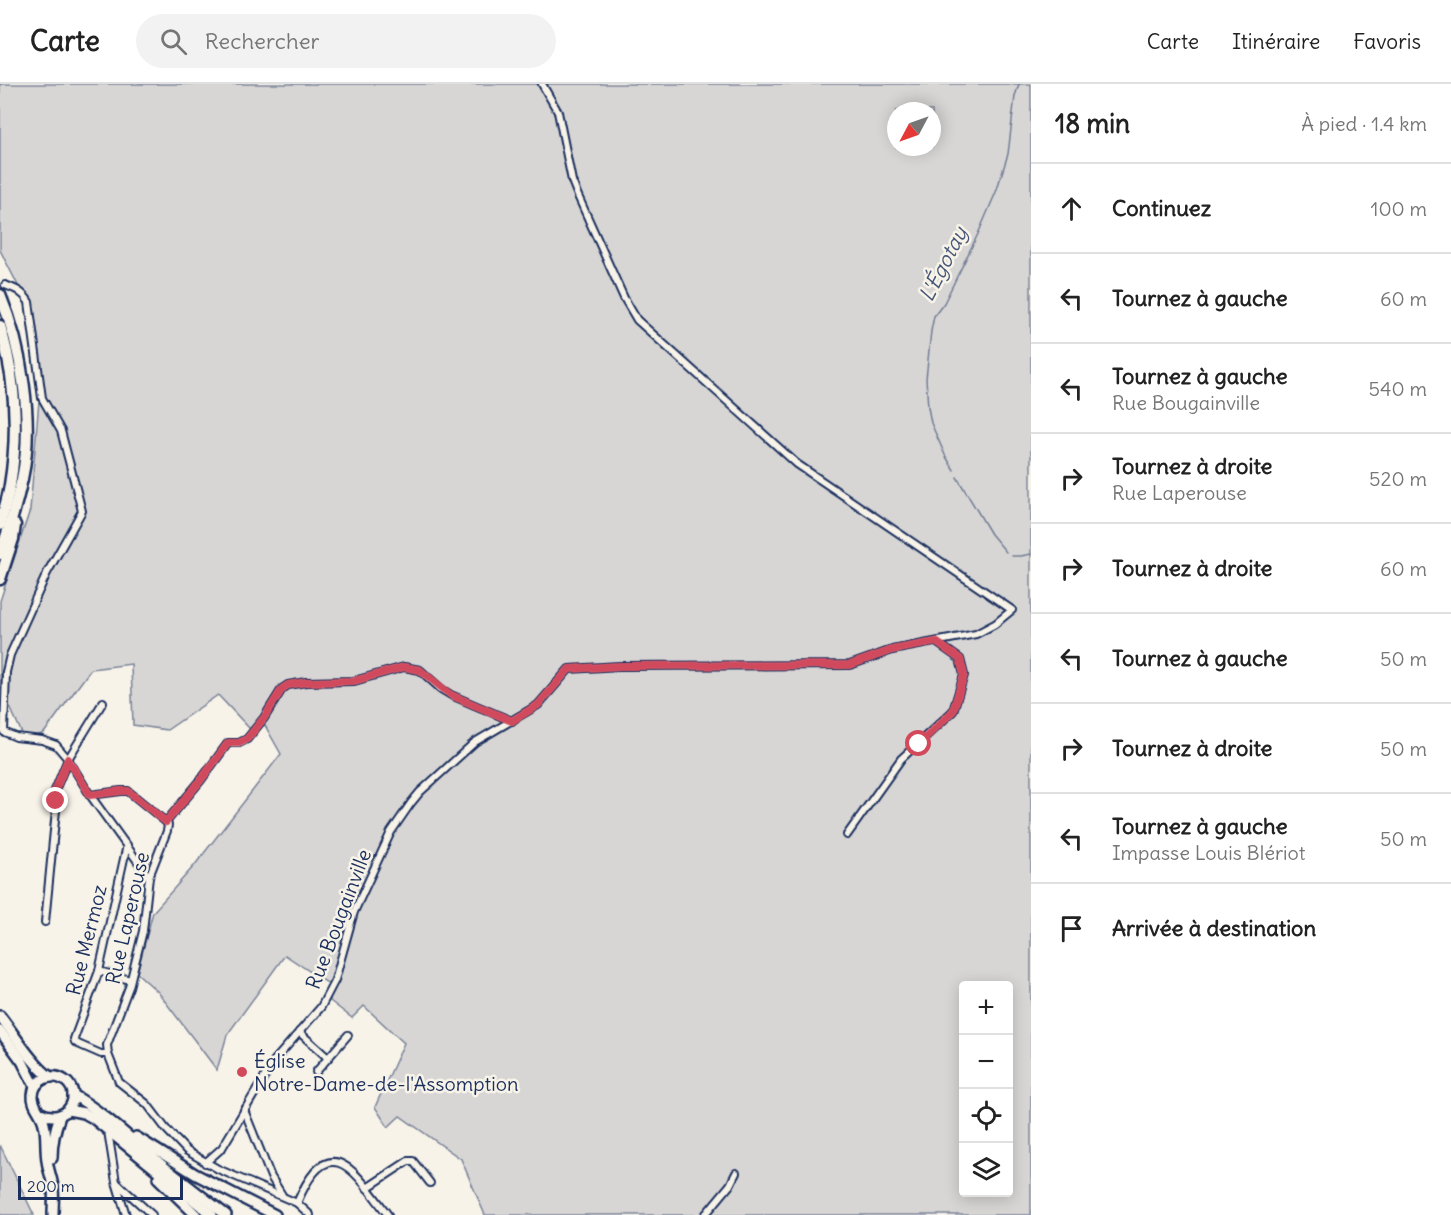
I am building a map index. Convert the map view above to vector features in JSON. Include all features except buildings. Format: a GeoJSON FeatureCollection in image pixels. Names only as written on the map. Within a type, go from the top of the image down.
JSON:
{"type":"FeatureCollection","features":[{"type":"Feature","properties":{"kind":"highway"},"geometry":{"type":"LineString","coordinates":[[0,579],[13,539],[22,478],[26,420],[24,382],[3,290]]}},
{"type":"Feature","properties":{"kind":"highway"},"geometry":{"type":"LineString","coordinates":[[0,326],[14,384],[15,433],[10,488],[0,525]]}},
{"type":"Feature","properties":{"kind":"highway"},"geometry":{"type":"LineString","coordinates":[[0,508],[15,433]]}},
{"type":"Feature","properties":{"kind":"highway"},"geometry":{"type":"LineString","coordinates":[[0,554],[22,478]]}},
{"type":"Feature","properties":{"kind":"main road"},"geometry":{"type":"LineString","coordinates":[[0,1016],[35,1063],[50,1077]]}},
{"type":"Feature","properties":{"kind":"main road"},"geometry":{"type":"LineString","coordinates":[[0,1031],[22,1061],[35,1086]]}},
{"type":"Feature","properties":{"kind":"main road"},"geometry":{"type":"LineString","coordinates":[[52,1215],[52,1144],[57,1124],[64,1113],[73,1101],[73,1095],[64,1080],[50,1077],[35,1086],[32,1098],[41,1113],[54,1117],[64,1113],[79,1112],[89,1116],[275,1215]]}},
{"type":"Feature","properties":{"kind":"main road"},"geometry":{"type":"LineString","coordinates":[[73,1095],[94,1108],[196,1215]]}},
{"type":"Feature","properties":{"kind":"main road"},"geometry":{"type":"LineString","coordinates":[[41,1113],[45,1128],[47,1162],[52,1181]]}},
{"type":"Feature","properties":{"kind":"main road"},"geometry":{"type":"LineString","coordinates":[[110,1126],[212,1215]]}},
{"type":"Feature","properties":{"kind":"main road"},"geometry":{"type":"LineString","coordinates":[[110,1126],[226,1215]]}},
{"type":"Feature","properties":{"kind":"street","name":"Rue Bougainville"},"geometry":{"type":"LineString","coordinates":[[205,1162],[222,1148],[274,1061],[316,1014],[332,987],[354,912],[391,832],[402,814],[420,792],[475,742],[538,705],[569,669],[620,666],[850,665],[892,650],[976,634],[995,624],[1012,610],[797,464],[638,320],[624,298],[578,196],[572,181],[558,112],[542,84]]}},
{"type":"Feature","properties":{"kind":"street"},"geometry":{"type":"LineString","coordinates":[[3,290],[16,289],[25,295],[29,302],[42,399],[61,430],[82,511],[47,573],[10,655],[6,672],[4,732],[15,737],[42,740],[56,745],[149,877]]}},
{"type":"Feature","properties":{"kind":"street"},"geometry":{"type":"LineString","coordinates":[[847,836],[901,759],[953,711],[964,675],[960,659],[936,642]]}},
{"type":"Feature","properties":{"kind":"street","name":"Rue Laperouse"},"geometry":{"type":"LineString","coordinates":[[108,1054],[107,1045],[130,980],[143,931],[149,877],[167,831],[166,822],[228,743],[239,743],[247,739],[264,718],[282,689],[288,685],[306,682],[354,681],[404,667],[413,668],[425,674],[451,695],[512,721]]}},
{"type":"Feature","properties":{"kind":"street"},"geometry":{"type":"LineString","coordinates":[[45,922],[56,810],[54,793],[68,759],[103,702]]}},
{"type":"Feature","properties":{"kind":"street"},"geometry":{"type":"LineString","coordinates":[[90,795],[128,791],[166,822]]}},
{"type":"Feature","properties":{"kind":"street","name":"Rue Mermoz"},"geometry":{"type":"LineString","coordinates":[[108,1054],[101,1054],[78,1044],[74,1039],[99,971],[127,845]]}},
{"type":"Feature","properties":{"kind":"street"},"geometry":{"type":"LineString","coordinates":[[99,971],[130,980]]}},
{"type":"Feature","properties":{"kind":"street"},"geometry":{"type":"LineString","coordinates":[[299,1032],[328,1058]]}},
{"type":"Feature","properties":{"kind":"street"},"geometry":{"type":"LineString","coordinates":[[316,1072],[348,1035]]}},
{"type":"Feature","properties":{"kind":"street"},"geometry":{"type":"LineString","coordinates":[[108,1054],[119,1082],[147,1104],[182,1147],[205,1162],[297,1203],[310,1215]]}},
{"type":"Feature","properties":{"kind":"street"},"geometry":{"type":"LineString","coordinates":[[244,1110],[271,1177],[283,1196]]}},
{"type":"Feature","properties":{"kind":"street"},"geometry":{"type":"LineString","coordinates":[[110,1126],[116,1182],[126,1215]]}},
{"type":"Feature","properties":{"kind":"street"},"geometry":{"type":"LineString","coordinates":[[367,1188],[408,1161],[413,1161],[430,1183]]}},
{"type":"Feature","properties":{"kind":"street"},"geometry":{"type":"LineString","coordinates":[[297,1203],[308,1178],[320,1166],[330,1162],[341,1162],[352,1169],[385,1214]]}},
{"type":"Feature","properties":{"kind":"street"},"geometry":{"type":"LineString","coordinates":[[705,1215],[730,1185],[736,1173]]}},
{"type":"Feature","properties":{"kind":"street"},"geometry":{"type":"LineString","coordinates":[[116,1182],[152,1215]]}},
{"type":"Feature","properties":{"kind":"shaded area"},"geometry":{"type":"Polygon","coordinates":[[[0,84],[1031,84],[1031,1215],[485,1215],[461,1159],[400,1116],[388,1127],[375,1107],[404,1043],[364,1006],[352,1018],[330,1001],[330,985],[285,955],[227,1035],[217,1070],[158,992],[137,973],[153,912],[194,866],[281,754],[263,722],[250,729],[218,695],[167,730],[133,725],[131,664],[91,669],[44,733],[25,740],[0,685],[0,601],[30,510],[40,388],[29,307],[0,250],[0,84]]]}},
{"type":"Feature","properties":{"kind":"shaded area"},"geometry":{"type":"Polygon","coordinates":[[[0,1145],[34,1215],[0,1215],[0,1145]]]}},
{"type":"Feature","properties":{"kind":"waterway","name":"L'Égotay"},"geometry":{"type":"LineString","coordinates":[[954,470],[931,423],[928,407],[926,379],[931,331],[934,316],[944,303],[996,192],[1008,154],[1015,96],[1019,84]]}},
{"type":"Feature","properties":{"kind":"waterway","name":"L'Égotay"},"geometry":{"type":"LineString","coordinates":[[957,477],[991,534],[1006,552]]}},
{"type":"Feature","properties":{"kind":"waterway","name":"L'Égotay"},"geometry":{"type":"LineString","coordinates":[[1012,556],[1031,554]]}},
{"type":"Feature","properties":{"kind":"place","name":"Église Notre-Dame-de-l'Assomption"},"geometry":{"type":"Point","coordinates":[242,1072]}},
{"type":"Feature","properties":{"kind":"route"},"geometry":{"type":"LineString","coordinates":[[56,801],[54,793],[68,759],[90,795],[128,791],[166,822],[228,743],[243,742],[253,732],[285,686],[306,682],[354,681],[404,667],[420,670],[451,695],[512,721],[538,705],[569,669],[620,666],[850,665],[892,650],[936,642],[960,659],[964,675],[953,711],[919,744]]}}]}
